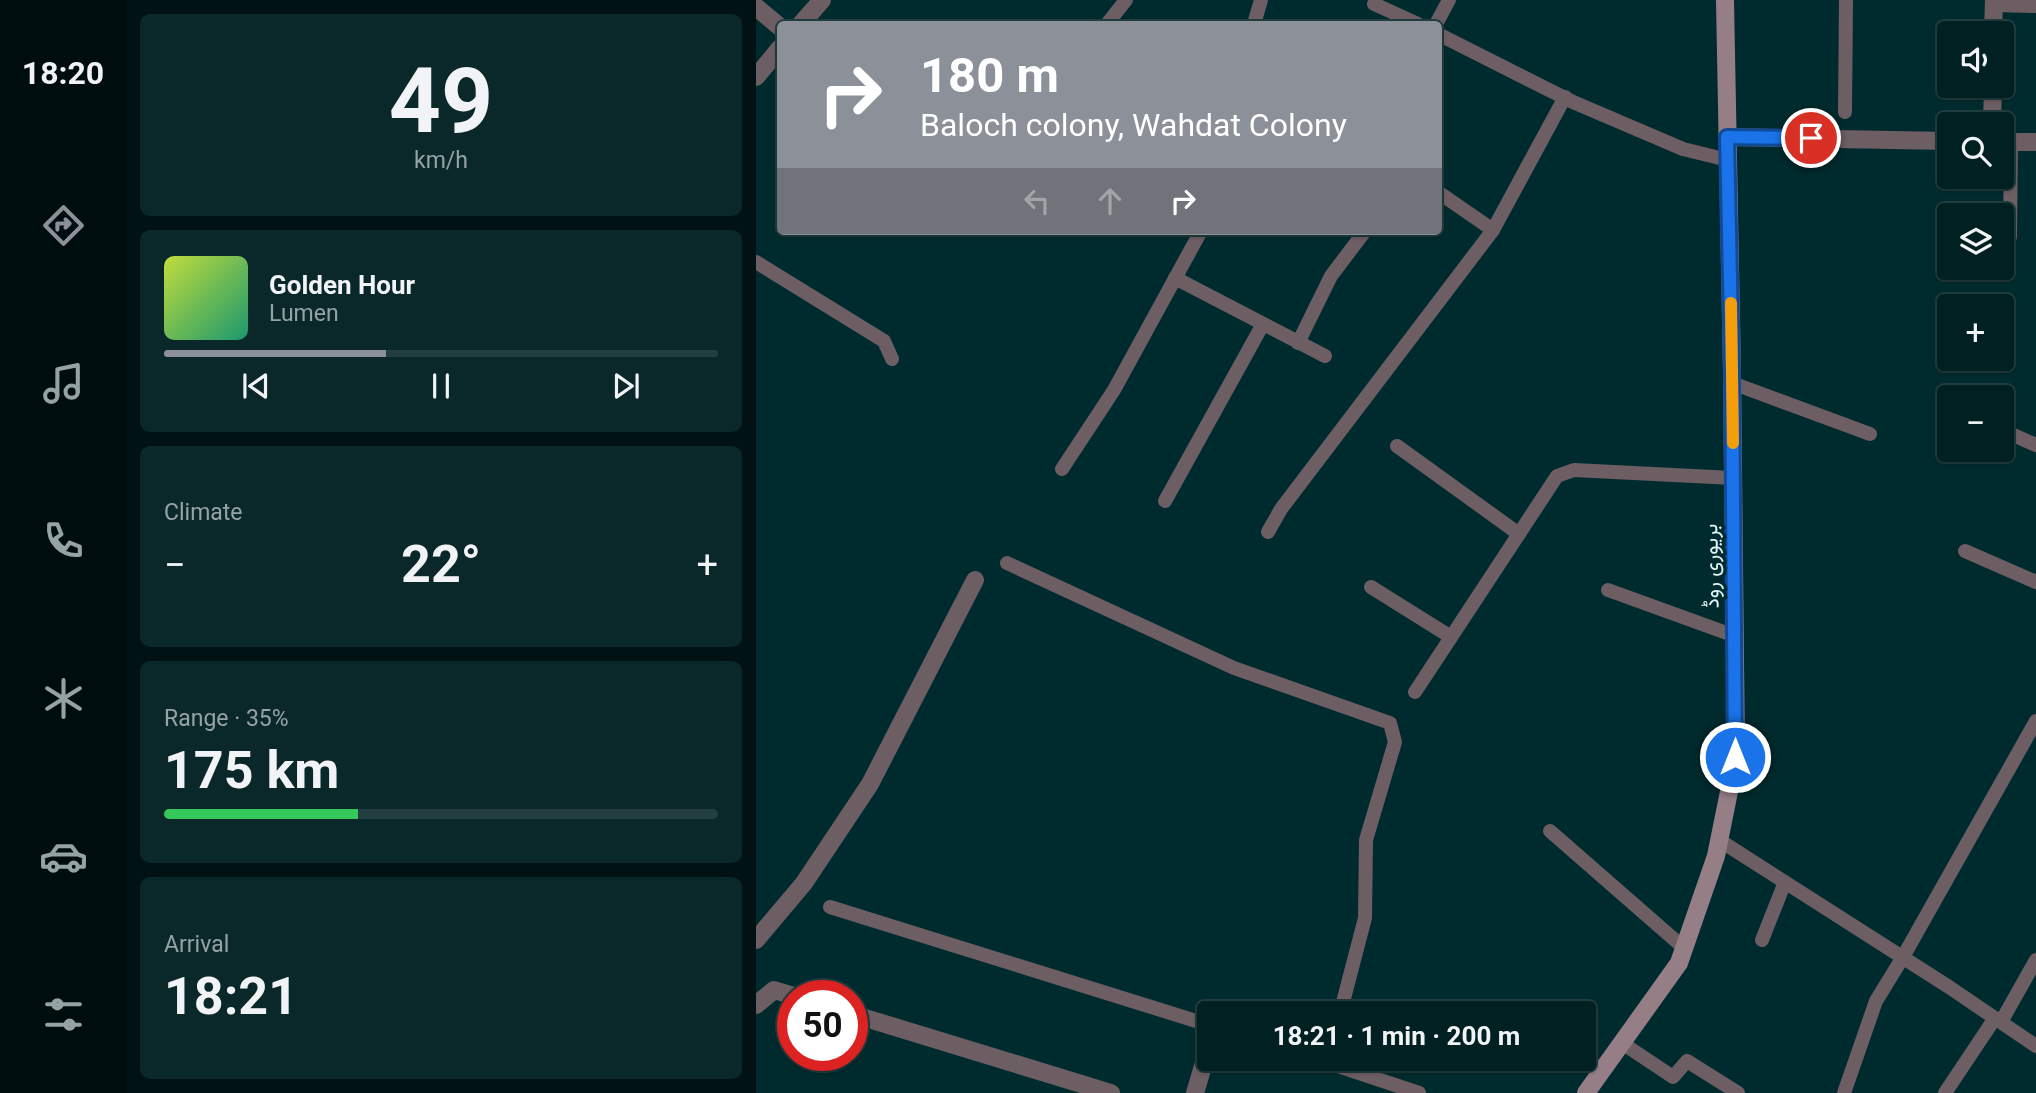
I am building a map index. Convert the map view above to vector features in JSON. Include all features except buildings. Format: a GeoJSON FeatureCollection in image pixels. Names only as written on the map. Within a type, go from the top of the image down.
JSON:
{"type":"FeatureCollection","features":[{"type":"Feature","properties":{"kind":"main road","name":"بریوری روڈ"},"geometry":{"type":"LineString","coordinates":[[1586,1093],[1679,963],[1716,856],[1735,757],[1725,0]]}},
{"type":"Feature","properties":{"kind":"street"},"geometry":{"type":"LineString","coordinates":[[804,21],[822,0]]}},
{"type":"Feature","properties":{"kind":"street"},"geometry":{"type":"LineString","coordinates":[[1993,21],[1994,3]]}},
{"type":"Feature","properties":{"kind":"street"},"geometry":{"type":"LineString","coordinates":[[756,7],[777,24]]}},
{"type":"Feature","properties":{"kind":"street"},"geometry":{"type":"LineString","coordinates":[[756,77],[777,52]]}},
{"type":"Feature","properties":{"kind":"street"},"geometry":{"type":"LineString","coordinates":[[1727,137],[1937,141]]}},
{"type":"Feature","properties":{"kind":"street"},"geometry":{"type":"LineString","coordinates":[[2014,142],[2036,142]]}},
{"type":"Feature","properties":{"kind":"street"},"geometry":{"type":"LineString","coordinates":[[756,940],[804,883],[870,784],[975,579]]}},
{"type":"Feature","properties":{"kind":"street"},"geometry":{"type":"LineString","coordinates":[[756,1005],[774,990],[777,991]]}},
{"type":"Feature","properties":{"kind":"street"},"geometry":{"type":"LineString","coordinates":[[868,1019],[1111,1093]]}},
{"type":"Feature","properties":{"kind":"street"},"geometry":{"type":"LineString","coordinates":[[1195,1093],[1202,1071]]}},
{"type":"Feature","properties":{"kind":"lane"},"geometry":{"type":"LineString","coordinates":[[1109,21],[1126,0]]}},
{"type":"Feature","properties":{"kind":"lane"},"geometry":{"type":"LineString","coordinates":[[1255,21],[1261,0]]}},
{"type":"Feature","properties":{"kind":"lane"},"geometry":{"type":"LineString","coordinates":[[1438,21],[1449,0]]}},
{"type":"Feature","properties":{"kind":"lane"},"geometry":{"type":"LineString","coordinates":[[1845,112],[1846,0]]}},
{"type":"Feature","properties":{"kind":"lane"},"geometry":{"type":"LineString","coordinates":[[1994,3],[2036,6]]}},
{"type":"Feature","properties":{"kind":"lane"},"geometry":{"type":"LineString","coordinates":[[1374,4],[1411,21]]}},
{"type":"Feature","properties":{"kind":"lane"},"geometry":{"type":"LineString","coordinates":[[1442,36],[1565,97],[1683,149],[1728,160]]}},
{"type":"Feature","properties":{"kind":"lane"},"geometry":{"type":"LineString","coordinates":[[1268,532],[1280,509],[1493,230],[1565,97]]}},
{"type":"Feature","properties":{"kind":"lane"},"geometry":{"type":"LineString","coordinates":[[1442,195],[1493,230]]}},
{"type":"Feature","properties":{"kind":"lane"},"geometry":{"type":"LineString","coordinates":[[1062,468],[1114,390],[1198,235]]}},
{"type":"Feature","properties":{"kind":"lane"},"geometry":{"type":"LineString","coordinates":[[1298,343],[1331,276],[1362,235]]}},
{"type":"Feature","properties":{"kind":"lane"},"geometry":{"type":"LineString","coordinates":[[756,262],[884,341],[892,359]]}},
{"type":"Feature","properties":{"kind":"lane"},"geometry":{"type":"LineString","coordinates":[[1175,278],[1325,356]]}},
{"type":"Feature","properties":{"kind":"lane"},"geometry":{"type":"LineString","coordinates":[[1165,501],[1263,324]]}},
{"type":"Feature","properties":{"kind":"lane"},"geometry":{"type":"LineString","coordinates":[[1732,383],[1870,434]]}},
{"type":"Feature","properties":{"kind":"lane"},"geometry":{"type":"LineString","coordinates":[[2014,435],[2036,445]]}},
{"type":"Feature","properties":{"kind":"lane"},"geometry":{"type":"LineString","coordinates":[[1397,446],[1518,534]]}},
{"type":"Feature","properties":{"kind":"lane"},"geometry":{"type":"LineString","coordinates":[[1415,692],[1557,475],[1574,470],[1733,478]]}},
{"type":"Feature","properties":{"kind":"lane"},"geometry":{"type":"LineString","coordinates":[[1965,551],[2036,582]]}},
{"type":"Feature","properties":{"kind":"lane"},"geometry":{"type":"LineString","coordinates":[[1007,562],[1234,668],[1390,723],[1395,742],[1366,840],[1365,918],[1343,1001]]}},
{"type":"Feature","properties":{"kind":"lane"},"geometry":{"type":"LineString","coordinates":[[1371,587],[1451,637]]}},
{"type":"Feature","properties":{"kind":"lane"},"geometry":{"type":"LineString","coordinates":[[1608,590],[1735,636]]}},
{"type":"Feature","properties":{"kind":"lane"},"geometry":{"type":"LineString","coordinates":[[1844,1093],[1876,1001],[2036,721]]}},
{"type":"Feature","properties":{"kind":"lane"},"geometry":{"type":"LineString","coordinates":[[1550,831],[1684,948]]}},
{"type":"Feature","properties":{"kind":"lane"},"geometry":{"type":"LineString","coordinates":[[1719,840],[1903,957],[2036,1046]]}},
{"type":"Feature","properties":{"kind":"lane"},"geometry":{"type":"LineString","coordinates":[[1762,940],[1785,882]]}},
{"type":"Feature","properties":{"kind":"lane"},"geometry":{"type":"LineString","coordinates":[[830,908],[1197,1021]]}},
{"type":"Feature","properties":{"kind":"lane"},"geometry":{"type":"LineString","coordinates":[[1945,1093],[1998,1020],[2036,960]]}},
{"type":"Feature","properties":{"kind":"lane"},"geometry":{"type":"LineString","coordinates":[[1622,1043],[1673,1077],[1687,1061],[1738,1093]]}},
{"type":"Feature","properties":{"kind":"lane"},"geometry":{"type":"LineString","coordinates":[[1353,1071],[1419,1093]]}},
{"type":"Feature","properties":{"kind":"slow traffic"},"geometry":{"type":"LineString","coordinates":[[1731,303],[1733,443]]}},
{"type":"Feature","properties":{"kind":"route"},"geometry":{"type":"LineString","coordinates":[[1735,757],[1727,137],[1811,138]]}}]}
